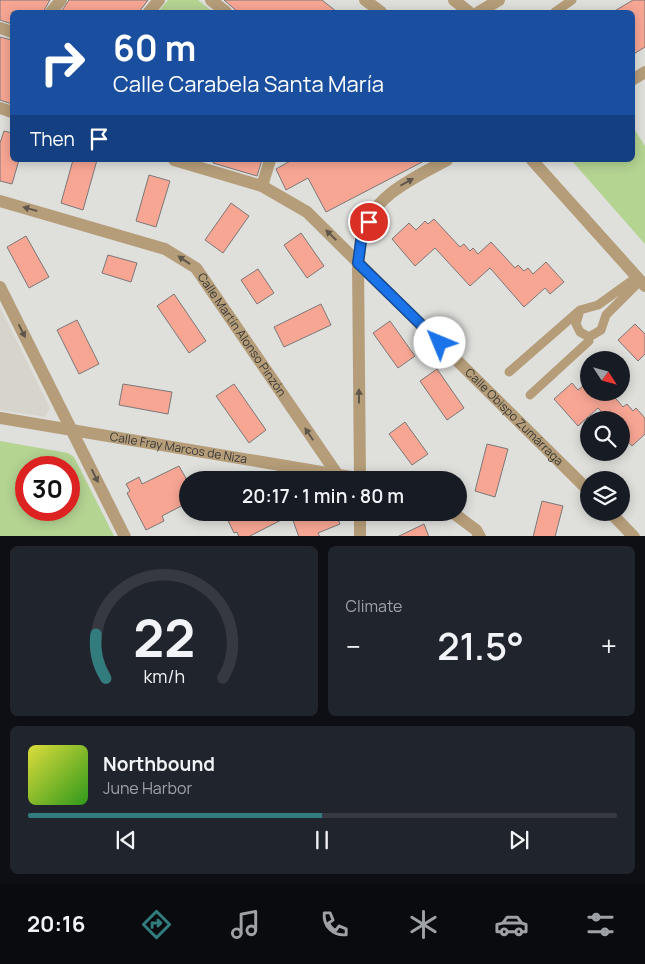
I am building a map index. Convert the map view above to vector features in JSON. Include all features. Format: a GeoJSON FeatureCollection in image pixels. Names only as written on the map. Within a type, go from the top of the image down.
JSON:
{"type":"FeatureCollection","features":[{"type":"Feature","properties":{"kind":"street"},"geometry":{"type":"LineString","coordinates":[[53,10],[61,0]]}},
{"type":"Feature","properties":{"kind":"street"},"geometry":{"type":"LineString","coordinates":[[151,10],[159,0]]}},
{"type":"Feature","properties":{"kind":"street"},"geometry":{"type":"LineString","coordinates":[[210,0],[223,10]]}},
{"type":"Feature","properties":{"kind":"street"},"geometry":{"type":"LineString","coordinates":[[365,0],[378,10]]}},
{"type":"Feature","properties":{"kind":"street"},"geometry":{"type":"LineString","coordinates":[[454,0],[467,10]]}},
{"type":"Feature","properties":{"kind":"street"},"geometry":{"type":"LineString","coordinates":[[482,10],[499,0]]}},
{"type":"Feature","properties":{"kind":"street","name":"Calle Obispo Zumárraga"},"geometry":{"type":"LineString","coordinates":[[181,162],[262,186],[307,212],[580,483]]}},
{"type":"Feature","properties":{"kind":"street"},"geometry":{"type":"LineString","coordinates":[[262,186],[271,162]]}},
{"type":"Feature","properties":{"kind":"street"},"geometry":{"type":"LineString","coordinates":[[358,471],[358,263],[362,234],[375,209],[396,188],[443,162]]}},
{"type":"Feature","properties":{"kind":"street"},"geometry":{"type":"LineString","coordinates":[[534,162],[641,281]]}},
{"type":"Feature","properties":{"kind":"street","name":"Calle Martín Alonso Pinzón"},"geometry":{"type":"LineString","coordinates":[[0,201],[165,250],[196,268],[335,471]]}},
{"type":"Feature","properties":{"kind":"street"},"geometry":{"type":"LineString","coordinates":[[0,287],[124,536]]}},
{"type":"Feature","properties":{"kind":"street","name":"Calle Fray Marcos de Niza"},"geometry":{"type":"LineString","coordinates":[[0,418],[319,471]]}},
{"type":"Feature","properties":{"kind":"street"},"geometry":{"type":"LineString","coordinates":[[360,521],[360,536]]}},
{"type":"Feature","properties":{"kind":"street"},"geometry":{"type":"LineString","coordinates":[[464,521],[476,530],[480,536]]}},
{"type":"Feature","properties":{"kind":"street"},"geometry":{"type":"LineString","coordinates":[[619,521],[634,536]]}},
{"type":"Feature","properties":{"kind":"lane"},"geometry":{"type":"LineString","coordinates":[[558,10],[572,0]]}},
{"type":"Feature","properties":{"kind":"lane"},"geometry":{"type":"LineString","coordinates":[[580,310],[576,324],[580,332],[589,336],[598,334],[604,326],[606,316],[641,281]]}},
{"type":"Feature","properties":{"kind":"lane"},"geometry":{"type":"LineString","coordinates":[[509,372],[580,310],[598,306],[641,281]]}},
{"type":"Feature","properties":{"kind":"lane"},"geometry":{"type":"LineString","coordinates":[[530,395],[590,341]]}},
{"type":"Feature","properties":{"kind":"shaded area"},"geometry":{"type":"Polygon","coordinates":[[[0,307],[50,408],[45,417],[0,410],[0,307]]]}},
{"type":"Feature","properties":{"kind":"green space"},"geometry":{"type":"Polygon","coordinates":[[[168,0],[198,0],[210,10],[160,10],[168,0]]]}},
{"type":"Feature","properties":{"kind":"green space"},"geometry":{"type":"Polygon","coordinates":[[[635,130],[645,146],[645,244],[573,162],[635,162],[635,130]]]}},
{"type":"Feature","properties":{"kind":"green space"},"geometry":{"type":"Polygon","coordinates":[[[0,441],[68,453],[72,456],[15,456],[15,521],[80,521],[80,469],[114,536],[0,536],[0,441]]]}},
{"type":"Feature","properties":{"kind":"building"},"geometry":{"type":"Polygon","coordinates":[[[0,0],[50,0],[44,10],[10,10],[10,23],[0,20],[0,0]]]}},
{"type":"Feature","properties":{"kind":"building"},"geometry":{"type":"Polygon","coordinates":[[[69,0],[148,0],[140,10],[62,10],[69,0]]]}},
{"type":"Feature","properties":{"kind":"building"},"geometry":{"type":"Polygon","coordinates":[[[224,0],[322,0],[334,10],[236,10],[224,0]]]}},
{"type":"Feature","properties":{"kind":"building"},"geometry":{"type":"Polygon","coordinates":[[[633,0],[645,0],[645,47],[635,53],[635,10],[616,10],[633,0]]]}},
{"type":"Feature","properties":{"kind":"building"},"geometry":{"type":"Polygon","coordinates":[[[0,37],[10,40],[10,103],[0,100],[0,37]]]}},
{"type":"Feature","properties":{"kind":"building"},"geometry":{"type":"Polygon","coordinates":[[[4,131],[10,132],[10,162],[18,162],[12,184],[0,181],[0,143],[4,131]]]}},
{"type":"Feature","properties":{"kind":"building"},"geometry":{"type":"Polygon","coordinates":[[[72,162],[96,162],[83,210],[61,203],[72,162]]]}},
{"type":"Feature","properties":{"kind":"building"},"geometry":{"type":"Polygon","coordinates":[[[213,162],[261,162],[257,176],[213,162]]]}},
{"type":"Feature","properties":{"kind":"building"},"geometry":{"type":"Polygon","coordinates":[[[288,162],[422,162],[326,212],[308,178],[286,190],[276,169],[288,162]]]}},
{"type":"Feature","properties":{"kind":"building"},"geometry":{"type":"Polygon","coordinates":[[[149,175],[170,181],[156,227],[136,221],[149,175]]]}},
{"type":"Feature","properties":{"kind":"building"},"geometry":{"type":"Polygon","coordinates":[[[231,203],[249,216],[223,253],[205,240],[231,203]]]}},
{"type":"Feature","properties":{"kind":"building"},"geometry":{"type":"Polygon","coordinates":[[[434,219],[460,247],[464,244],[470,251],[473,248],[478,254],[491,242],[515,268],[518,265],[524,271],[528,268],[533,274],[546,262],[564,282],[550,294],[545,288],[524,307],[490,268],[470,286],[435,248],[415,266],[392,239],[409,223],[416,230],[425,221],[428,224],[434,219]]]}},
{"type":"Feature","properties":{"kind":"building"},"geometry":{"type":"Polygon","coordinates":[[[301,233],[324,266],[307,278],[284,245],[301,233]]]}},
{"type":"Feature","properties":{"kind":"building"},"geometry":{"type":"Polygon","coordinates":[[[26,236],[49,277],[29,288],[7,247],[26,236]]]}},
{"type":"Feature","properties":{"kind":"building"},"geometry":{"type":"Polygon","coordinates":[[[108,255],[137,263],[131,282],[102,273],[108,255]]]}},
{"type":"Feature","properties":{"kind":"building"},"geometry":{"type":"Polygon","coordinates":[[[258,269],[274,293],[257,304],[241,280],[258,269]]]}},
{"type":"Feature","properties":{"kind":"building"},"geometry":{"type":"Polygon","coordinates":[[[174,294],[206,341],[189,353],[157,306],[174,294]]]}},
{"type":"Feature","properties":{"kind":"building"},"geometry":{"type":"Polygon","coordinates":[[[321,304],[331,325],[284,347],[274,327],[321,304]]]}},
{"type":"Feature","properties":{"kind":"building"},"geometry":{"type":"Polygon","coordinates":[[[77,320],[99,364],[79,374],[57,330],[77,320]]]}},
{"type":"Feature","properties":{"kind":"building"},"geometry":{"type":"Polygon","coordinates":[[[390,321],[415,356],[398,368],[373,333],[390,321]]]}},
{"type":"Feature","properties":{"kind":"building"},"geometry":{"type":"Polygon","coordinates":[[[635,324],[645,334],[645,354],[638,361],[618,340],[635,324]]]}},
{"type":"Feature","properties":{"kind":"building"},"geometry":{"type":"Polygon","coordinates":[[[437,369],[464,408],[447,420],[420,381],[437,369]]]}},
{"type":"Feature","properties":{"kind":"building"},"geometry":{"type":"Polygon","coordinates":[[[572,383],[578,390],[580,388],[580,401],[618,401],[623,407],[627,404],[633,411],[636,408],[645,418],[645,434],[632,446],[630,444],[630,411],[601,411],[598,408],[595,411],[580,411],[580,424],[578,426],[554,399],[572,383]]]}},
{"type":"Feature","properties":{"kind":"building"},"geometry":{"type":"Polygon","coordinates":[[[123,384],[172,392],[168,414],[119,405],[123,384]]]}},
{"type":"Feature","properties":{"kind":"building"},"geometry":{"type":"Polygon","coordinates":[[[234,384],[266,430],[249,443],[216,396],[234,384]]]}},
{"type":"Feature","properties":{"kind":"building"},"geometry":{"type":"Polygon","coordinates":[[[405,422],[428,454],[412,465],[389,434],[405,422]]]}},
{"type":"Feature","properties":{"kind":"building"},"geometry":{"type":"Polygon","coordinates":[[[487,444],[508,449],[495,497],[475,491],[487,444]]]}},
{"type":"Feature","properties":{"kind":"building"},"geometry":{"type":"Polygon","coordinates":[[[179,466],[182,471],[179,471],[179,507],[162,516],[164,521],[146,530],[127,493],[130,491],[126,484],[139,477],[142,484],[179,466]]]}},
{"type":"Feature","properties":{"kind":"building"},"geometry":{"type":"Polygon","coordinates":[[[542,501],[563,506],[555,536],[533,536],[542,501]]]}},
{"type":"Feature","properties":{"kind":"building"},"geometry":{"type":"Polygon","coordinates":[[[228,521],[279,521],[250,536],[239,536],[237,532],[234,533],[228,521]]]}},
{"type":"Feature","properties":{"kind":"building"},"geometry":{"type":"Polygon","coordinates":[[[293,521],[339,521],[340,524],[318,533],[320,536],[299,536],[293,521]]]}},
{"type":"Feature","properties":{"kind":"building"},"geometry":{"type":"Polygon","coordinates":[[[424,524],[429,536],[399,536],[424,524]]]}},
{"type":"Feature","properties":{"kind":"route"},"geometry":{"type":"LineString","coordinates":[[369,222],[362,234],[358,263],[440,343]]}}]}
